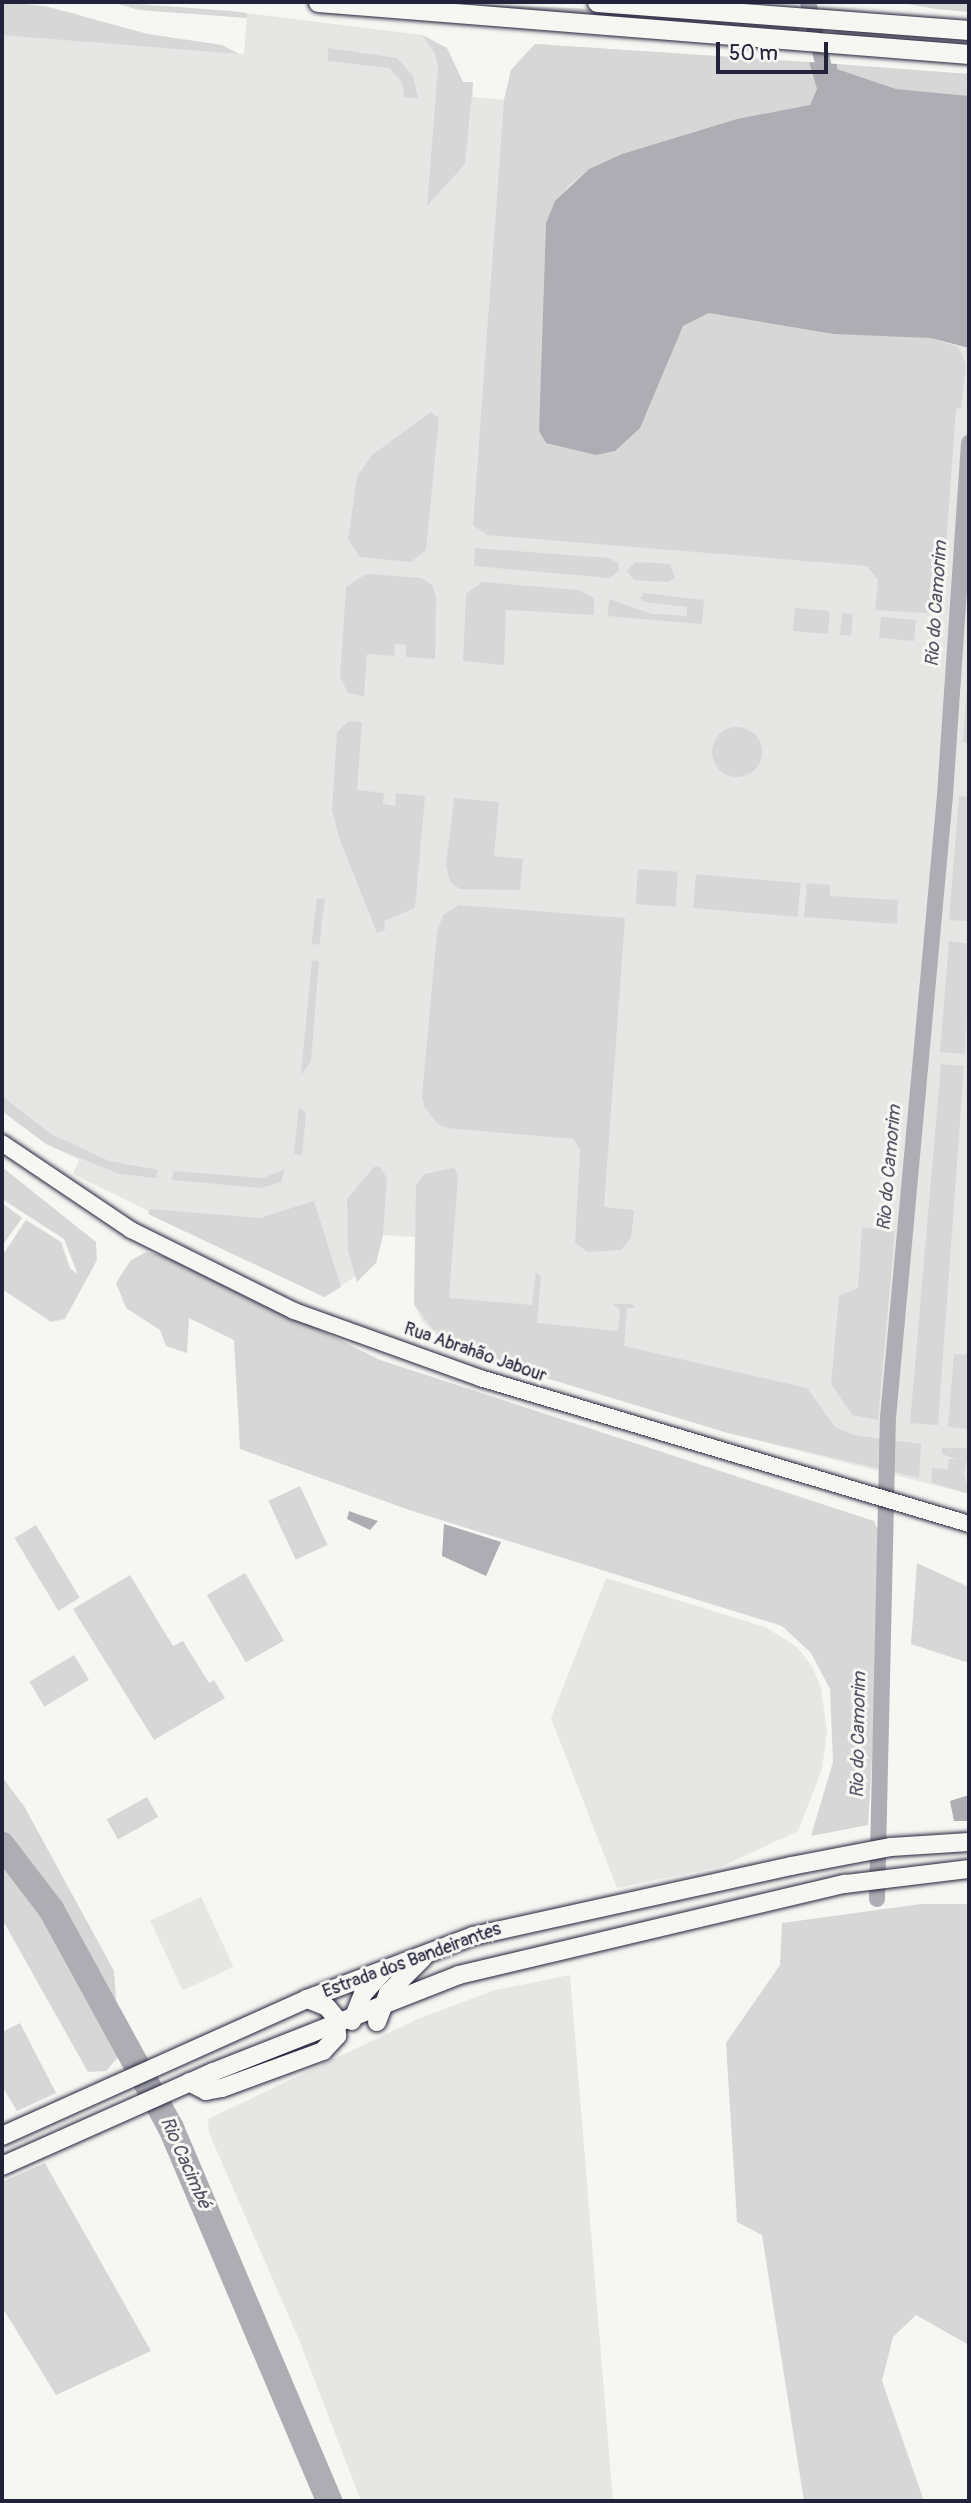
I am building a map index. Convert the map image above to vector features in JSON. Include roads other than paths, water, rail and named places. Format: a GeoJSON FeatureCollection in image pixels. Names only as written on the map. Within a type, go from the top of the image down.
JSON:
{"type":"FeatureCollection","features":[{"type":"Feature","properties":{"kind":"main road"},"geometry":{"type":"LineString","coordinates":[[318,2],[969,54]]}},
{"type":"Feature","properties":{"kind":"main road"},"geometry":{"type":"LineString","coordinates":[[597,2],[969,30]]}},
{"type":"Feature","properties":{"kind":"main road","name":"Estrada dos Bandeirantes"},"geometry":{"type":"LineString","coordinates":[[2,2136],[307,1999],[433,1949],[533,1920],[837,1857],[883,1849],[969,1842]]}},
{"type":"Feature","properties":{"kind":"main road","name":"Estrada dos Bandeirantes"},"geometry":{"type":"LineString","coordinates":[[346,2025],[380,2013],[459,1975],[845,1884],[893,1876],[969,1869]]}},
{"type":"Feature","properties":{"kind":"main road"},"geometry":{"type":"LineString","coordinates":[[380,2013],[396,1982],[433,1949]]}},
{"type":"Feature","properties":{"kind":"main road"},"geometry":{"type":"LineString","coordinates":[[2,2166],[189,2082],[206,2091],[222,2088],[323,2050],[334,2042],[368,1987],[391,1964]]}},
{"type":"Feature","properties":{"kind":"main road"},"geometry":{"type":"LineString","coordinates":[[307,1999],[332,2011],[346,2025]]}},
{"type":"Feature","properties":{"kind":"street","name":"Rua Abrahão Jabour"},"geometry":{"type":"LineString","coordinates":[[2,1143],[131,1230],[294,1311],[480,1378],[969,1524]]}},
{"type":"Feature","properties":{"kind":"waterway"},"geometry":{"type":"LineString","coordinates":[[808,2],[823,63]]}},
{"type":"Feature","properties":{"kind":"waterway","name":"Rio do Camorim"},"geometry":{"type":"LineString","coordinates":[[877,1899],[888,1418],[945,795],[969,443]]}},
{"type":"Feature","properties":{"kind":"waterway","name":"Rio Cacimbé"},"geometry":{"type":"LineString","coordinates":[[2,1845],[51,1909],[171,2128],[329,2501]]}}]}
